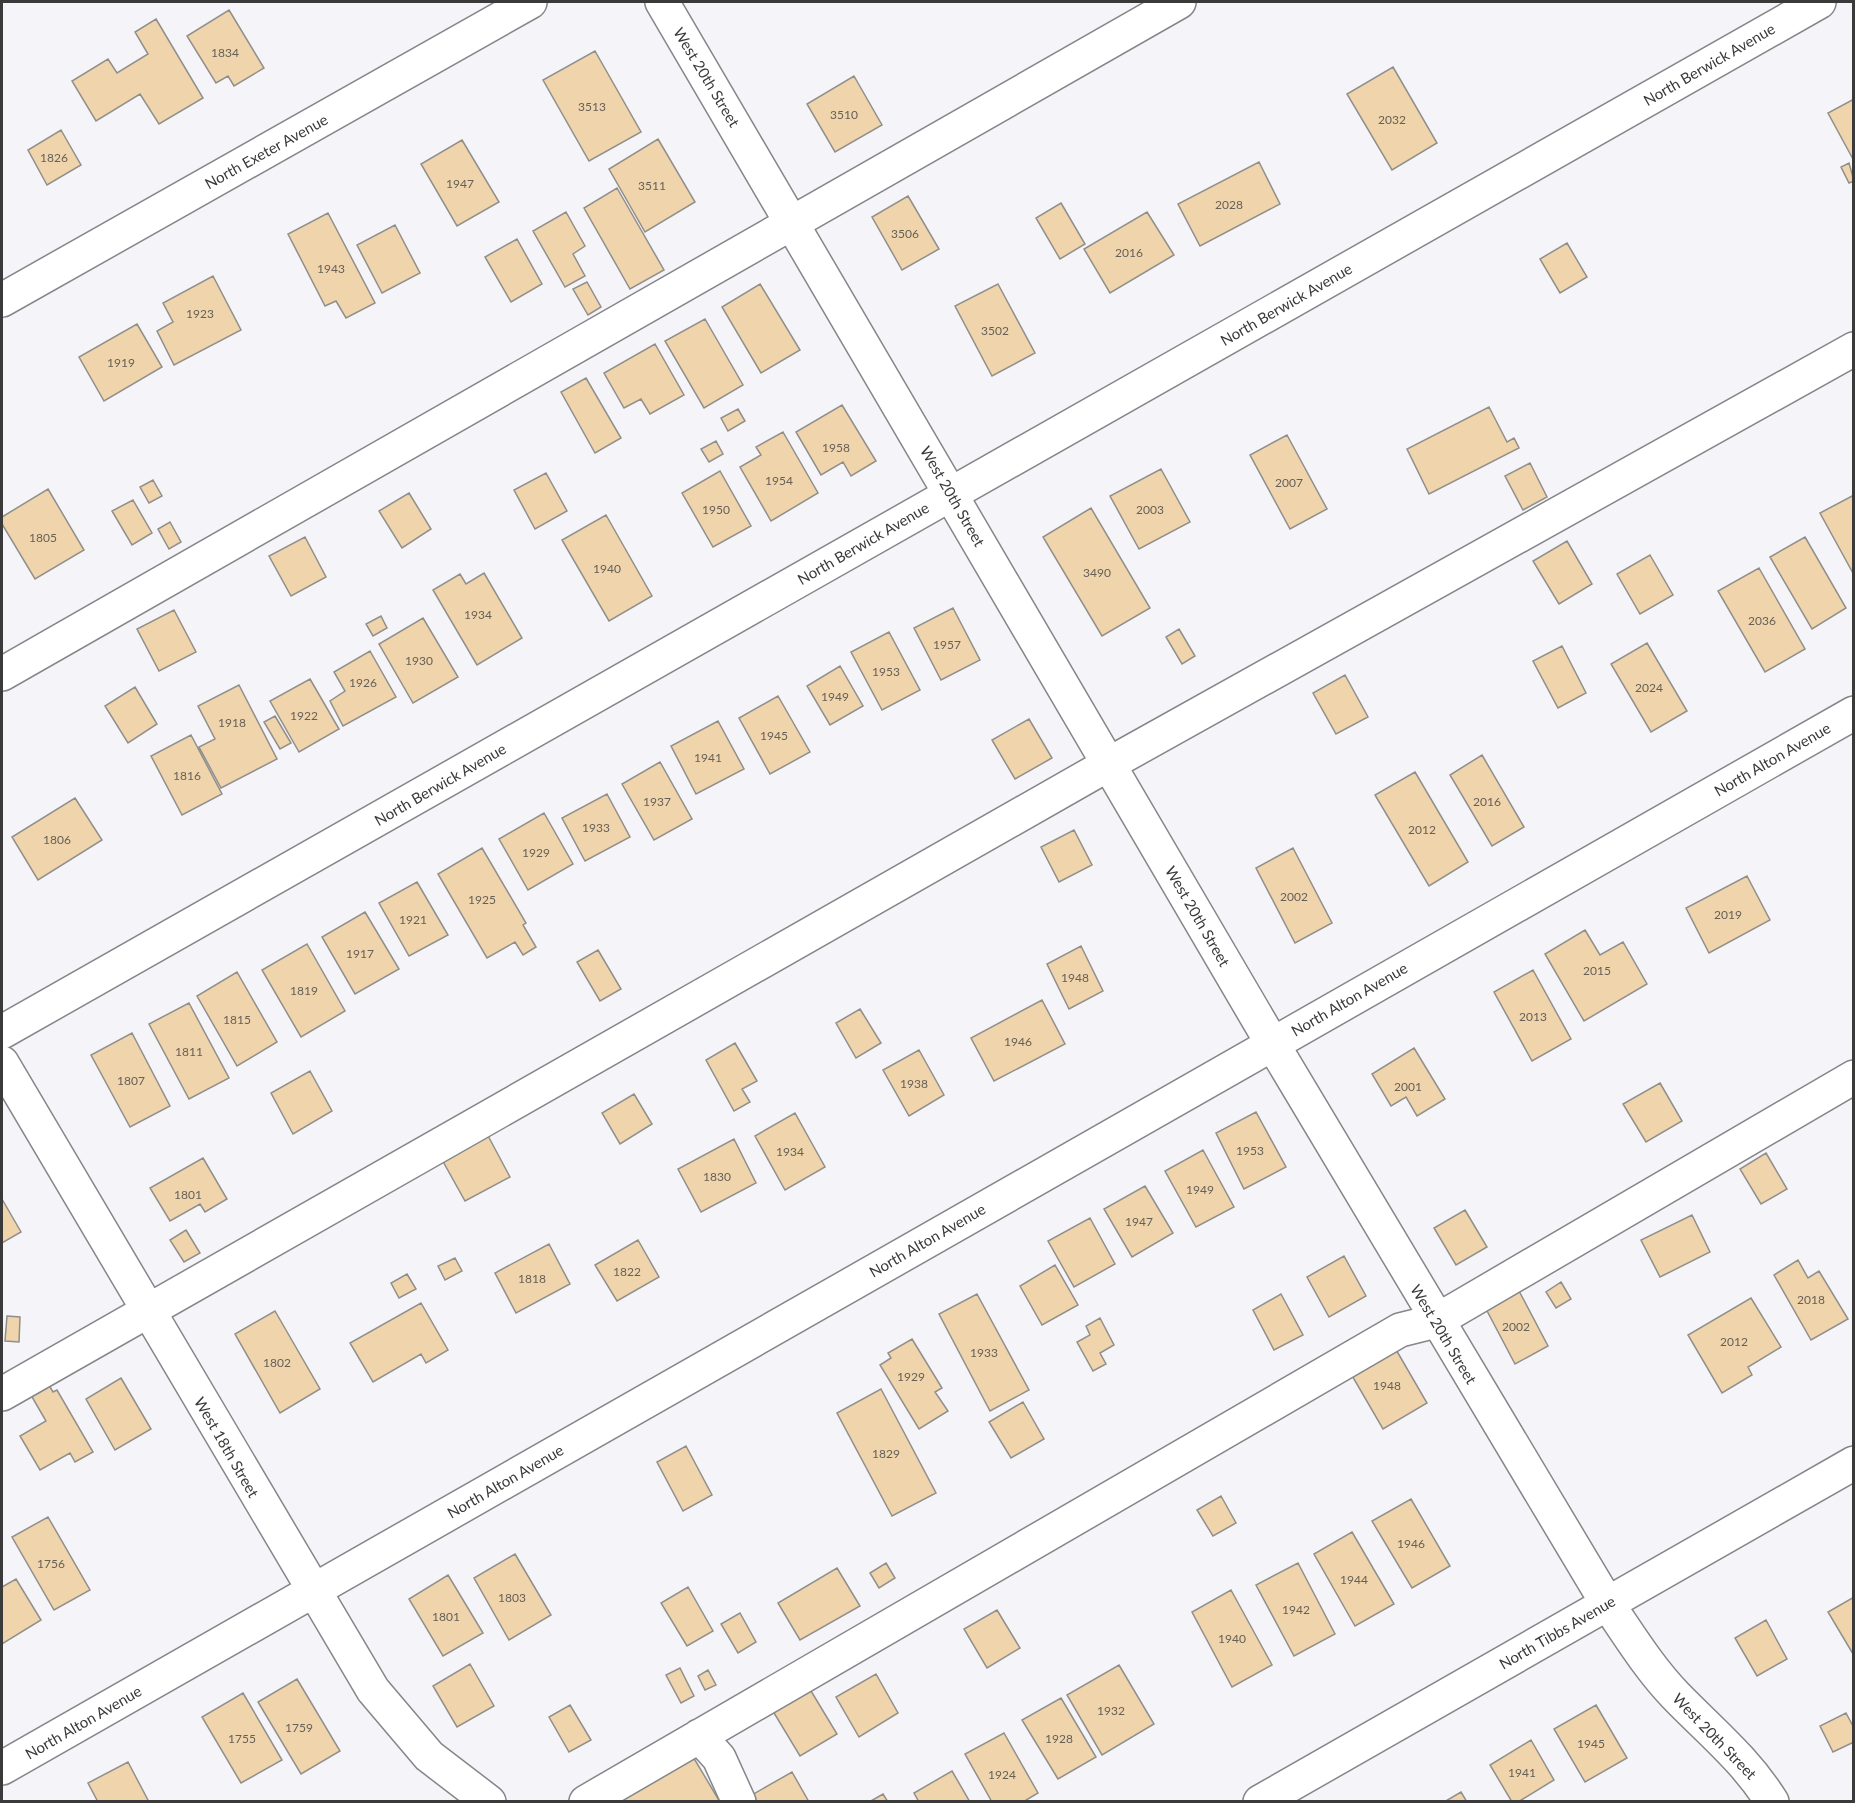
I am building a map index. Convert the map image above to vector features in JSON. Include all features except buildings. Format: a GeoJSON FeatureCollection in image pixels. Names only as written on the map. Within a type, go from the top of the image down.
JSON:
{"type":"FeatureCollection","features":[{"type":"Feature","properties":{"kind":"street","name":"North Exeter Avenue"},"geometry":{"type":"LineString","coordinates":[[2,300],[530,2]]}},
{"type":"Feature","properties":{"kind":"street","name":"West 20th Street"},"geometry":{"type":"LineString","coordinates":[[662,2],[952,493],[1272,1043],[1607,1604],[1650,1665],[1676,1696],[1734,1751],[1772,1802]]}},
{"type":"Feature","properties":{"kind":"street"},"geometry":{"type":"LineString","coordinates":[[2,674],[794,224],[1179,2]]}},
{"type":"Feature","properties":{"kind":"street","name":"North Berwick Avenue"},"geometry":{"type":"LineString","coordinates":[[2,1032],[1819,2]]}},
{"type":"Feature","properties":{"kind":"street"},"geometry":{"type":"LineString","coordinates":[[2,1394],[1109,764],[1854,349]]}},
{"type":"Feature","properties":{"kind":"street","name":"North Alton Avenue"},"geometry":{"type":"LineString","coordinates":[[2,1768],[1854,713]]}},
{"type":"Feature","properties":{"kind":"street","name":"West 18th Street"},"geometry":{"type":"LineString","coordinates":[[2,1063],[312,1592],[387,1709],[429,1756],[489,1802]]}},
{"type":"Feature","properties":{"kind":"street"},"geometry":{"type":"LineString","coordinates":[[586,1802],[1400,1330],[1436,1321],[1854,1077]]}},
{"type":"Feature","properties":{"kind":"street","name":"North Tibbs Avenue"},"geometry":{"type":"LineString","coordinates":[[1260,1802],[1854,1463]]}},
{"type":"Feature","properties":{"kind":"street"},"geometry":{"type":"LineString","coordinates":[[699,1736],[719,1758],[739,1802]]}}]}
